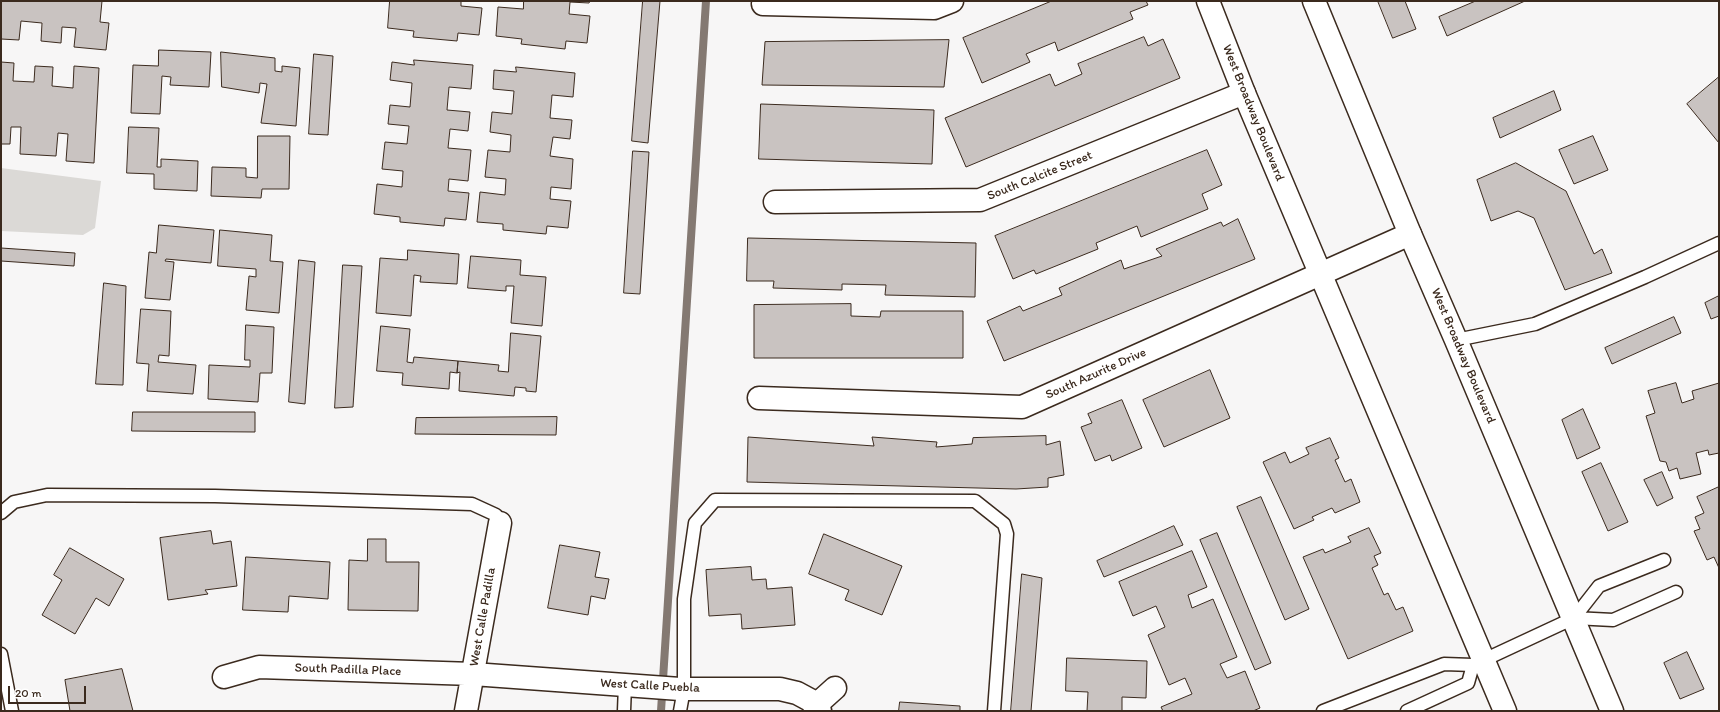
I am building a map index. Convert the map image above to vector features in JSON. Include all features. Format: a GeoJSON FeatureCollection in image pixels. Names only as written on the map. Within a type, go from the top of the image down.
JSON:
{"type":"FeatureCollection","features":[{"type":"Feature","properties":{"kind":"street"},"geometry":{"type":"LineString","coordinates":[[763,4],[934,8],[952,1]]}},
{"type":"Feature","properties":{"kind":"street","name":"West Broadway Boulevard"},"geometry":{"type":"LineString","coordinates":[[1208,1],[1244,92],[1321,274],[1478,663],[1505,711]]}},
{"type":"Feature","properties":{"kind":"street","name":"West Broadway Boulevard"},"geometry":{"type":"LineString","coordinates":[[1314,1],[1410,234],[1574,618],[1612,711]]}},
{"type":"Feature","properties":{"kind":"street","name":"South Calcite Street"},"geometry":{"type":"LineString","coordinates":[[775,202],[980,200],[1244,92]]}},
{"type":"Feature","properties":{"kind":"street","name":"South Azurite Drive"},"geometry":{"type":"LineString","coordinates":[[759,398],[1022,407],[1410,234]]}},
{"type":"Feature","properties":{"kind":"street","name":"West Calle Padilla"},"geometry":{"type":"LineString","coordinates":[[466,711],[500,523]]}},
{"type":"Feature","properties":{"kind":"street","name":"South Padilla Place"},"geometry":{"type":"LineString","coordinates":[[224,677],[259,667],[473,674]]}},
{"type":"Feature","properties":{"kind":"street","name":"West Calle Puebla"},"geometry":{"type":"LineString","coordinates":[[473,674],[682,689],[780,689],[798,693],[818,708]]}},
{"type":"Feature","properties":{"kind":"street"},"geometry":{"type":"LineString","coordinates":[[818,708],[835,688]]}},
{"type":"Feature","properties":{"kind":"lane"},"geometry":{"type":"LineString","coordinates":[[1456,340],[1535,324],[1646,277],[1719,243]]}},
{"type":"Feature","properties":{"kind":"lane"},"geometry":{"type":"LineString","coordinates":[[1,513],[14,502],[47,495],[215,496],[472,504],[496,514],[500,523]]}},
{"type":"Feature","properties":{"kind":"lane"},"geometry":{"type":"LineString","coordinates":[[680,711],[682,689],[684,599],[695,523],[715,500],[975,501],[1004,524],[1007,534],[994,711]]}},
{"type":"Feature","properties":{"kind":"lane"},"geometry":{"type":"LineString","coordinates":[[1322,711],[1444,664],[1478,663],[1574,618],[1599,586],[1664,560]]}},
{"type":"Feature","properties":{"kind":"lane"},"geometry":{"type":"LineString","coordinates":[[1574,618],[1613,620],[1676,592]]}},
{"type":"Feature","properties":{"kind":"lane"},"geometry":{"type":"LineString","coordinates":[[1,654],[12,711]]}},
{"type":"Feature","properties":{"kind":"lane"},"geometry":{"type":"LineString","coordinates":[[1407,711],[1468,683],[1478,663]]}},
{"type":"Feature","properties":{"kind":"lane"},"geometry":{"type":"LineString","coordinates":[[624,711],[635,685]]}},
{"type":"Feature","properties":{"kind":"shaded area"},"geometry":{"type":"Polygon","coordinates":[[[1,168],[101,181],[95,228],[83,235],[1,231],[1,168]]]}},
{"type":"Feature","properties":{"kind":"building"},"geometry":{"type":"Polygon","coordinates":[[[1,1],[102,1],[100,22],[109,23],[106,50],[74,47],[76,28],[62,27],[61,43],[41,41],[42,23],[21,21],[19,40],[1,39],[1,1]]]}},
{"type":"Feature","properties":{"kind":"building"},"geometry":{"type":"Polygon","coordinates":[[[390,1],[461,1],[461,6],[482,8],[479,35],[458,33],[457,41],[413,37],[414,31],[388,28],[390,1]]]}},
{"type":"Feature","properties":{"kind":"building"},"geometry":{"type":"Polygon","coordinates":[[[524,1],[590,1],[589,3],[570,2],[569,14],[590,16],[587,43],[566,41],[565,49],[521,44],[522,39],[496,36],[498,7],[523,9],[524,1]]]}},
{"type":"Feature","properties":{"kind":"building"},"geometry":{"type":"Polygon","coordinates":[[[643,1],[660,1],[648,143],[632,141],[643,1]]]}},
{"type":"Feature","properties":{"kind":"building"},"geometry":{"type":"Polygon","coordinates":[[[1052,1],[1146,1],[1148,5],[1130,12],[1133,19],[1058,51],[1055,42],[1026,54],[1030,62],[982,83],[963,38],[1052,1]]]}},
{"type":"Feature","properties":{"kind":"building"},"geometry":{"type":"Polygon","coordinates":[[[1378,1],[1405,1],[1416,29],[1393,38],[1378,1]]]}},
{"type":"Feature","properties":{"kind":"building"},"geometry":{"type":"Polygon","coordinates":[[[1476,1],[1525,1],[1447,36],[1439,17],[1476,1]]]}},
{"type":"Feature","properties":{"kind":"building"},"geometry":{"type":"Polygon","coordinates":[[[1144,37],[1148,46],[1163,39],[1180,78],[966,167],[945,118],[1050,74],[1055,86],[1082,74],[1078,64],[1144,37]]]}},
{"type":"Feature","properties":{"kind":"building"},"geometry":{"type":"Polygon","coordinates":[[[949,40],[944,87],[762,85],[765,42],[949,40]]]}},
{"type":"Feature","properties":{"kind":"building"},"geometry":{"type":"Polygon","coordinates":[[[159,50],[211,52],[209,87],[170,85],[171,77],[162,76],[160,114],[131,113],[133,65],[158,66],[159,50]]]}},
{"type":"Feature","properties":{"kind":"building"},"geometry":{"type":"Polygon","coordinates":[[[221,52],[275,58],[275,71],[282,72],[282,66],[300,68],[296,126],[261,123],[267,84],[260,83],[259,93],[222,87],[221,52]]]}},
{"type":"Feature","properties":{"kind":"building"},"geometry":{"type":"Polygon","coordinates":[[[314,54],[333,56],[328,135],[309,134],[314,54]]]}},
{"type":"Feature","properties":{"kind":"building"},"geometry":{"type":"Polygon","coordinates":[[[414,60],[473,65],[471,89],[449,87],[447,110],[470,112],[468,131],[450,129],[448,148],[471,150],[468,181],[449,179],[448,191],[469,193],[466,220],[445,218],[444,226],[400,222],[400,217],[374,214],[377,184],[402,187],[403,171],[382,169],[385,142],[407,144],[409,126],[388,124],[390,105],[410,107],[412,83],[390,80],[392,62],[414,65],[414,60]]]}},
{"type":"Feature","properties":{"kind":"building"},"geometry":{"type":"Polygon","coordinates":[[[1,62],[14,63],[13,81],[34,82],[35,66],[53,67],[52,86],[73,88],[74,66],[99,68],[94,163],[66,161],[68,134],[58,133],[56,156],[20,154],[21,127],[11,127],[10,144],[1,144],[1,62]]]}},
{"type":"Feature","properties":{"kind":"building"},"geometry":{"type":"Polygon","coordinates":[[[516,67],[575,73],[573,97],[552,95],[550,118],[572,120],[570,139],[553,137],[550,156],[573,159],[571,189],[551,187],[550,199],[571,201],[568,228],[547,226],[546,234],[503,230],[503,224],[477,222],[480,192],[505,195],[506,179],[485,177],[488,150],[510,152],[511,135],[490,132],[492,112],[512,114],[514,91],[493,89],[494,70],[516,72],[516,67]]]}},
{"type":"Feature","properties":{"kind":"building"},"geometry":{"type":"Polygon","coordinates":[[[1719,77],[1719,143],[1687,104],[1719,77]]]}},
{"type":"Feature","properties":{"kind":"building"},"geometry":{"type":"Polygon","coordinates":[[[1554,91],[1561,110],[1500,138],[1493,118],[1554,91]]]}},
{"type":"Feature","properties":{"kind":"building"},"geometry":{"type":"Polygon","coordinates":[[[761,104],[934,110],[932,164],[759,159],[761,104]]]}},
{"type":"Feature","properties":{"kind":"building"},"geometry":{"type":"Polygon","coordinates":[[[129,127],[159,128],[157,167],[161,167],[161,159],[198,161],[197,191],[154,189],[154,174],[127,173],[129,127]]]}},
{"type":"Feature","properties":{"kind":"building"},"geometry":{"type":"Polygon","coordinates":[[[258,136],[290,136],[289,189],[262,189],[261,198],[211,196],[212,167],[246,168],[246,177],[257,178],[258,136]]]}},
{"type":"Feature","properties":{"kind":"building"},"geometry":{"type":"Polygon","coordinates":[[[1593,136],[1608,170],[1574,184],[1559,150],[1593,136]]]}},
{"type":"Feature","properties":{"kind":"building"},"geometry":{"type":"Polygon","coordinates":[[[1207,150],[1222,185],[1202,194],[1208,209],[1141,237],[1137,226],[1096,243],[1098,249],[1036,274],[1034,270],[1013,279],[995,236],[1207,150]]]}},
{"type":"Feature","properties":{"kind":"building"},"geometry":{"type":"Polygon","coordinates":[[[633,151],[649,152],[640,294],[624,293],[633,151]]]}},
{"type":"Feature","properties":{"kind":"building"},"geometry":{"type":"Polygon","coordinates":[[[1516,163],[1566,191],[1594,254],[1602,249],[1612,273],[1565,290],[1534,218],[1518,211],[1491,221],[1477,180],[1516,163]]]}},
{"type":"Feature","properties":{"kind":"building"},"geometry":{"type":"Polygon","coordinates":[[[1238,219],[1255,259],[1004,361],[987,321],[1020,306],[1023,311],[1062,295],[1059,288],[1121,260],[1124,269],[1162,256],[1156,249],[1221,222],[1223,226],[1238,219]]]}},
{"type":"Feature","properties":{"kind":"building"},"geometry":{"type":"Polygon","coordinates":[[[159,225],[214,230],[211,263],[166,259],[165,261],[174,262],[170,300],[145,298],[149,252],[156,253],[159,225]]]}},
{"type":"Feature","properties":{"kind":"building"},"geometry":{"type":"Polygon","coordinates":[[[220,230],[272,235],[270,261],[283,262],[279,313],[246,310],[249,276],[256,277],[256,269],[218,266],[220,230]]]}},
{"type":"Feature","properties":{"kind":"building"},"geometry":{"type":"Polygon","coordinates":[[[748,238],[976,243],[975,297],[885,295],[886,285],[842,284],[842,290],[773,288],[774,281],[747,281],[748,238]]]}},
{"type":"Feature","properties":{"kind":"building"},"geometry":{"type":"Polygon","coordinates":[[[1,248],[75,253],[74,266],[1,261],[1,248]]]}},
{"type":"Feature","properties":{"kind":"building"},"geometry":{"type":"Polygon","coordinates":[[[408,250],[459,254],[457,284],[420,282],[421,276],[414,275],[411,316],[376,313],[380,258],[407,260],[408,250]]]}},
{"type":"Feature","properties":{"kind":"building"},"geometry":{"type":"Polygon","coordinates":[[[471,256],[521,260],[520,275],[546,277],[542,326],[511,323],[514,286],[506,286],[506,291],[468,288],[471,256]]]}},
{"type":"Feature","properties":{"kind":"building"},"geometry":{"type":"Polygon","coordinates":[[[299,260],[315,262],[305,404],[289,402],[299,260]]]}},
{"type":"Feature","properties":{"kind":"building"},"geometry":{"type":"Polygon","coordinates":[[[343,265],[362,266],[353,407],[335,408],[343,265]]]}},
{"type":"Feature","properties":{"kind":"building"},"geometry":{"type":"Polygon","coordinates":[[[104,283],[126,286],[123,385],[96,384],[104,283]]]}},
{"type":"Feature","properties":{"kind":"building"},"geometry":{"type":"Polygon","coordinates":[[[1719,296],[1719,316],[1711,319],[1705,303],[1719,296]]]}},
{"type":"Feature","properties":{"kind":"building"},"geometry":{"type":"Polygon","coordinates":[[[851,304],[851,316],[880,317],[881,311],[963,311],[963,358],[754,358],[754,305],[851,304]]]}},
{"type":"Feature","properties":{"kind":"building"},"geometry":{"type":"Polygon","coordinates":[[[141,309],[171,311],[169,356],[159,355],[158,362],[196,365],[193,394],[147,391],[149,364],[137,363],[141,309]]]}},
{"type":"Feature","properties":{"kind":"building"},"geometry":{"type":"Polygon","coordinates":[[[1674,317],[1681,333],[1612,364],[1605,348],[1674,317]]]}},
{"type":"Feature","properties":{"kind":"building"},"geometry":{"type":"Polygon","coordinates":[[[246,325],[274,327],[272,373],[260,373],[258,402],[208,399],[209,365],[250,367],[250,360],[245,360],[246,325]]]}},
{"type":"Feature","properties":{"kind":"building"},"geometry":{"type":"Polygon","coordinates":[[[381,326],[410,329],[407,362],[413,363],[414,357],[458,361],[457,373],[450,372],[449,389],[402,385],[403,373],[377,371],[381,326]]]}},
{"type":"Feature","properties":{"kind":"building"},"geometry":{"type":"Polygon","coordinates":[[[511,333],[541,336],[536,392],[526,391],[526,388],[515,387],[514,396],[459,391],[460,372],[457,373],[458,361],[499,365],[498,371],[508,372],[511,333]]]}},
{"type":"Feature","properties":{"kind":"building"},"geometry":{"type":"Polygon","coordinates":[[[1210,370],[1230,418],[1164,447],[1143,400],[1210,370]]]}},
{"type":"Feature","properties":{"kind":"building"},"geometry":{"type":"Polygon","coordinates":[[[1676,383],[1682,403],[1694,399],[1692,391],[1719,383],[1719,453],[1709,455],[1708,450],[1696,453],[1701,474],[1680,479],[1677,468],[1669,471],[1666,462],[1660,461],[1646,416],[1655,413],[1648,391],[1676,383]]]}},
{"type":"Feature","properties":{"kind":"building"},"geometry":{"type":"Polygon","coordinates":[[[1122,400],[1142,448],[1112,461],[1110,455],[1095,461],[1081,427],[1092,423],[1088,414],[1122,400]]]}},
{"type":"Feature","properties":{"kind":"building"},"geometry":{"type":"Polygon","coordinates":[[[1583,409],[1600,448],[1577,459],[1562,420],[1583,409]]]}},
{"type":"Feature","properties":{"kind":"building"},"geometry":{"type":"Polygon","coordinates":[[[133,412],[255,412],[255,432],[132,431],[133,412]]]}},
{"type":"Feature","properties":{"kind":"building"},"geometry":{"type":"Polygon","coordinates":[[[557,417],[556,435],[415,434],[416,418],[557,417]]]}},
{"type":"Feature","properties":{"kind":"building"},"geometry":{"type":"Polygon","coordinates":[[[1046,436],[1046,445],[1060,441],[1064,475],[1048,478],[1048,487],[1016,489],[747,482],[748,437],[874,446],[872,437],[937,442],[936,447],[972,444],[973,438],[1046,436]]]}},
{"type":"Feature","properties":{"kind":"building"},"geometry":{"type":"Polygon","coordinates":[[[1330,438],[1339,458],[1335,460],[1345,482],[1351,479],[1360,502],[1335,513],[1332,508],[1312,517],[1314,520],[1294,529],[1263,462],[1285,452],[1290,463],[1309,454],[1306,448],[1330,438]]]}},
{"type":"Feature","properties":{"kind":"building"},"geometry":{"type":"Polygon","coordinates":[[[1601,463],[1628,522],[1608,531],[1582,472],[1601,463]]]}},
{"type":"Feature","properties":{"kind":"building"},"geometry":{"type":"Polygon","coordinates":[[[1662,472],[1673,498],[1657,506],[1644,480],[1662,472]]]}},
{"type":"Feature","properties":{"kind":"building"},"geometry":{"type":"Polygon","coordinates":[[[1719,487],[1719,568],[1714,557],[1707,560],[1694,531],[1700,529],[1695,517],[1704,513],[1697,497],[1719,487]]]}},
{"type":"Feature","properties":{"kind":"building"},"geometry":{"type":"Polygon","coordinates":[[[1261,497],[1309,609],[1285,620],[1237,507],[1261,497]]]}},
{"type":"Feature","properties":{"kind":"building"},"geometry":{"type":"Polygon","coordinates":[[[1174,526],[1183,545],[1104,577],[1097,561],[1174,526]]]}},
{"type":"Feature","properties":{"kind":"building"},"geometry":{"type":"Polygon","coordinates":[[[1369,528],[1381,553],[1374,556],[1378,565],[1372,568],[1384,595],[1388,593],[1396,610],[1403,607],[1413,631],[1348,659],[1303,557],[1323,549],[1325,553],[1351,542],[1348,537],[1369,528]]]}},
{"type":"Feature","properties":{"kind":"building"},"geometry":{"type":"Polygon","coordinates":[[[211,531],[213,544],[231,541],[237,586],[205,590],[208,594],[168,600],[160,538],[211,531]]]}},
{"type":"Feature","properties":{"kind":"building"},"geometry":{"type":"Polygon","coordinates":[[[1217,533],[1271,663],[1255,670],[1200,540],[1217,533]]]}},
{"type":"Feature","properties":{"kind":"building"},"geometry":{"type":"Polygon","coordinates":[[[824,534],[902,566],[882,615],[845,600],[849,590],[809,574],[824,534]]]}},
{"type":"Feature","properties":{"kind":"building"},"geometry":{"type":"Polygon","coordinates":[[[368,539],[386,539],[386,562],[419,562],[418,611],[348,610],[349,560],[367,561],[368,539]]]}},
{"type":"Feature","properties":{"kind":"building"},"geometry":{"type":"Polygon","coordinates":[[[560,545],[600,552],[595,577],[609,579],[605,599],[591,596],[588,615],[548,608],[560,545]]]}},
{"type":"Feature","properties":{"kind":"building"},"geometry":{"type":"Polygon","coordinates":[[[70,548],[124,579],[109,606],[96,598],[75,634],[42,615],[62,580],[54,575],[70,548]]]}},
{"type":"Feature","properties":{"kind":"building"},"geometry":{"type":"Polygon","coordinates":[[[1192,551],[1207,587],[1188,595],[1192,608],[1213,599],[1237,657],[1220,664],[1227,678],[1245,671],[1260,708],[1253,711],[1163,711],[1161,707],[1192,694],[1185,678],[1169,685],[1148,635],[1165,627],[1156,606],[1133,616],[1119,582],[1192,551]]]}},
{"type":"Feature","properties":{"kind":"building"},"geometry":{"type":"Polygon","coordinates":[[[246,557],[330,562],[328,599],[289,596],[288,612],[243,610],[246,557]]]}},
{"type":"Feature","properties":{"kind":"building"},"geometry":{"type":"Polygon","coordinates":[[[751,567],[752,580],[766,579],[767,589],[792,587],[795,625],[742,629],[741,614],[709,616],[706,570],[751,567]]]}},
{"type":"Feature","properties":{"kind":"building"},"geometry":{"type":"Polygon","coordinates":[[[1022,574],[1042,578],[1031,711],[1011,711],[1022,574]]]}},
{"type":"Feature","properties":{"kind":"building"},"geometry":{"type":"Polygon","coordinates":[[[1687,652],[1704,689],[1680,699],[1664,663],[1687,652]]]}},
{"type":"Feature","properties":{"kind":"building"},"geometry":{"type":"Polygon","coordinates":[[[1067,658],[1147,661],[1146,698],[1122,697],[1122,711],[1087,711],[1088,692],[1066,691],[1067,658]]]}},
{"type":"Feature","properties":{"kind":"building"},"geometry":{"type":"Polygon","coordinates":[[[122,669],[133,711],[70,711],[65,680],[122,669]]]}},
{"type":"Feature","properties":{"kind":"building"},"geometry":{"type":"Polygon","coordinates":[[[900,702],[960,706],[960,711],[899,711],[900,702]]]}},
{"type":"Feature","properties":{"kind":"waterway"},"geometry":{"type":"LineString","coordinates":[[661,711],[706,1]]}}]}
